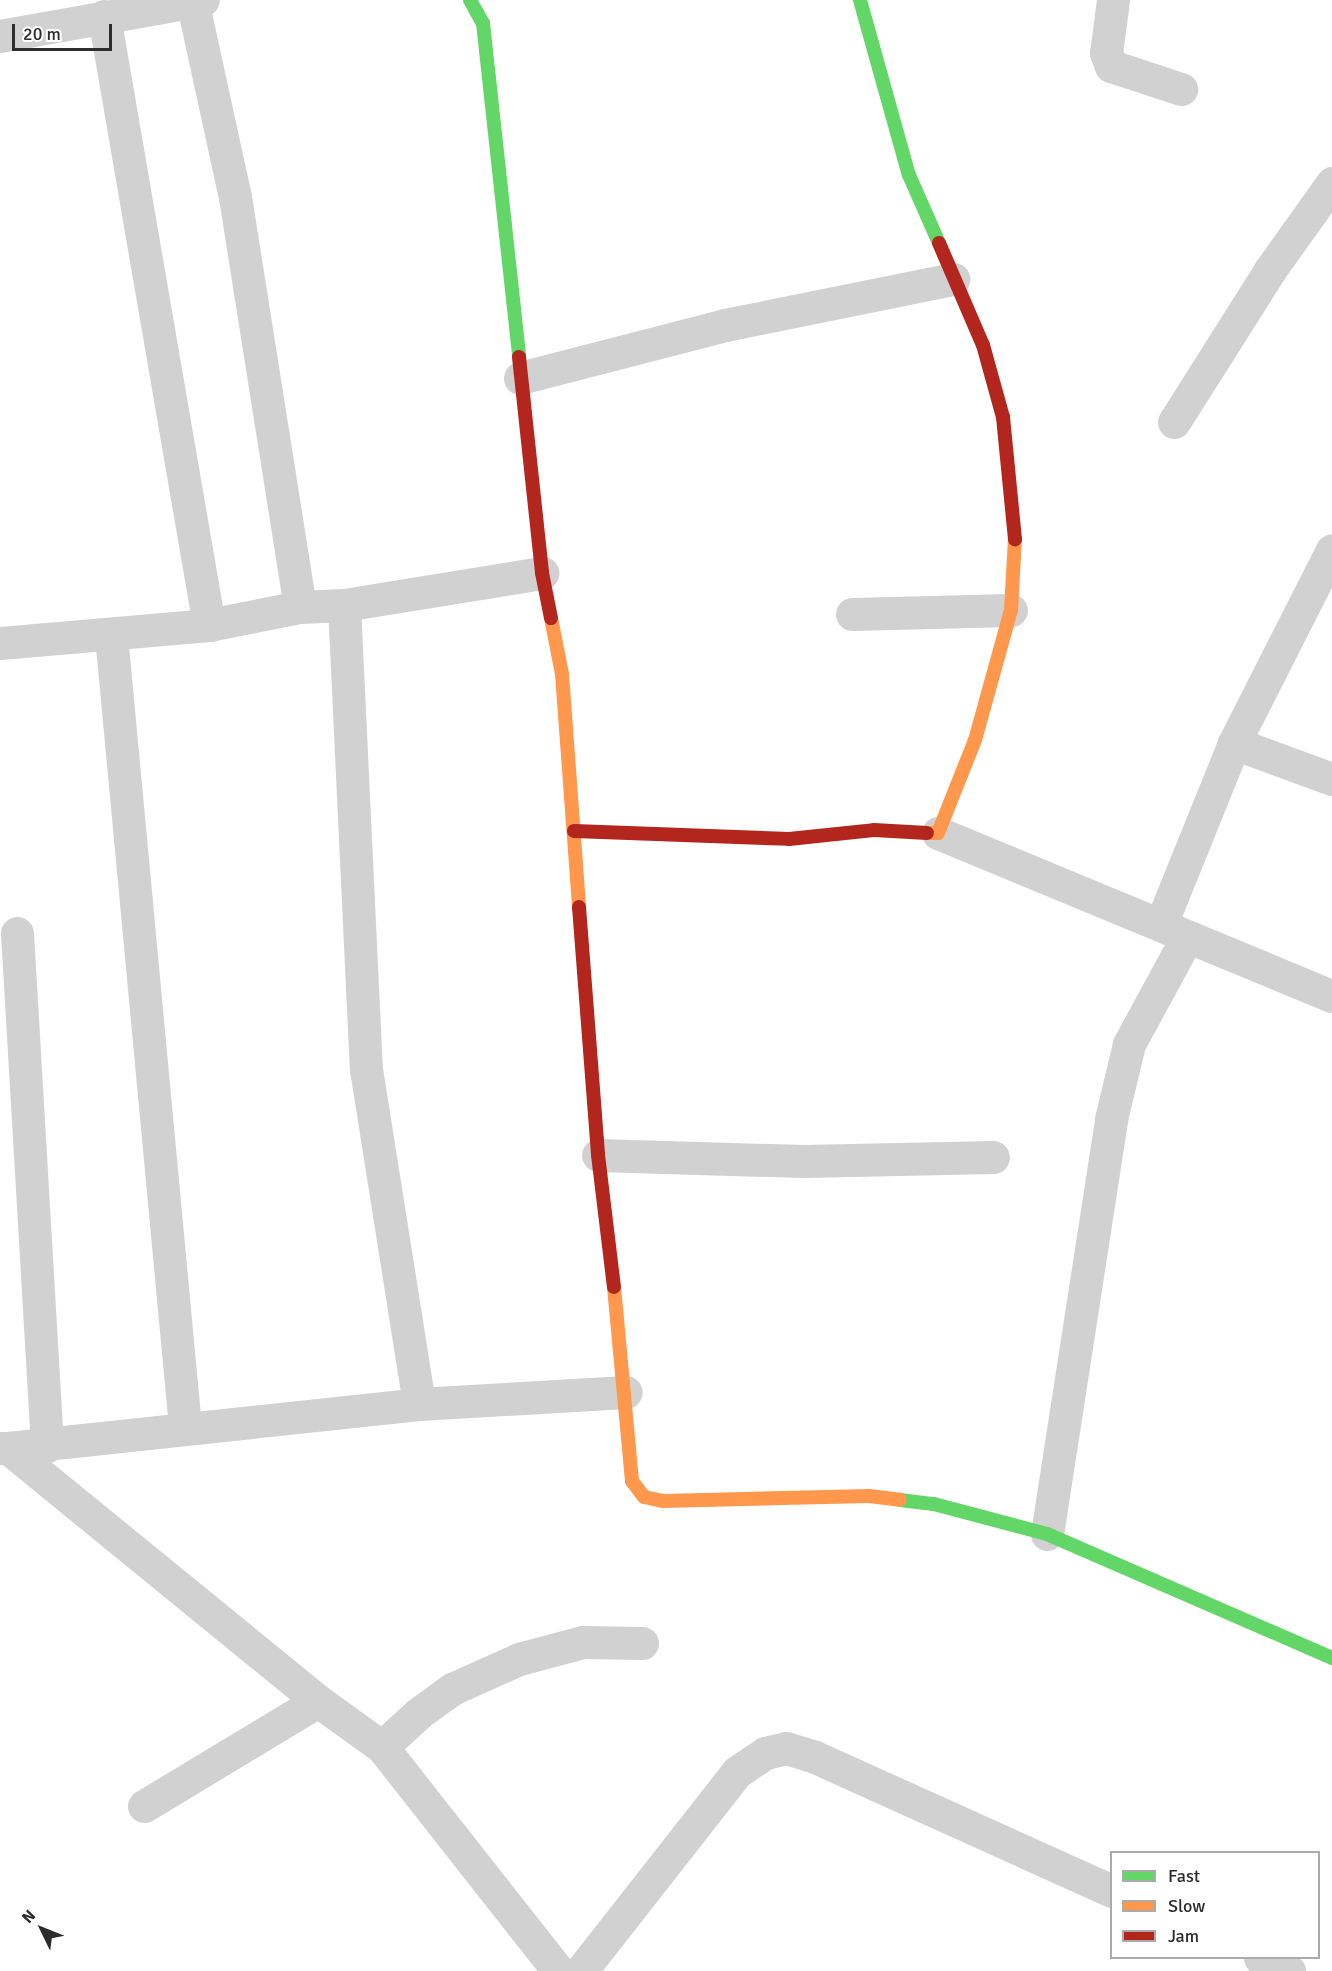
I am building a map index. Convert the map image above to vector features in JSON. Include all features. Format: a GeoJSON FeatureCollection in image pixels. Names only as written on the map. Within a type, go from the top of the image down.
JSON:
{"type":"FeatureCollection","features":[{"type":"Feature","properties":{"kind":"street"},"geometry":{"type":"LineString","coordinates":[[470,0],[483,22],[542,573],[562,674],[598,1155],[626,1392],[632,1481],[645,1497],[663,1501],[869,1496],[934,1504],[1047,1534],[1332,1658]]}},
{"type":"Feature","properties":{"kind":"street"},"geometry":{"type":"LineString","coordinates":[[860,0],[909,175],[983,345],[1003,417],[1016,524],[1011,610],[986,707],[938,833]]}},
{"type":"Feature","properties":{"kind":"street"},"geometry":{"type":"LineString","coordinates":[[1113,0],[1106,53],[1111,66],[1182,89]]}},
{"type":"Feature","properties":{"kind":"street"},"geometry":{"type":"LineString","coordinates":[[0,36],[196,1],[236,197],[300,607]]}},
{"type":"Feature","properties":{"kind":"street"},"geometry":{"type":"LineString","coordinates":[[104,16],[209,625]]}},
{"type":"Feature","properties":{"kind":"street"},"geometry":{"type":"LineString","coordinates":[[1173,422],[1270,270],[1332,183]]}},
{"type":"Feature","properties":{"kind":"street"},"geometry":{"type":"LineString","coordinates":[[520,378],[725,325],[953,279]]}},
{"type":"Feature","properties":{"kind":"street"},"geometry":{"type":"LineString","coordinates":[[1047,1534],[1094,1237],[1101,1168],[1129,1044],[1174,930],[1234,743],[1332,549]]}},
{"type":"Feature","properties":{"kind":"street"},"geometry":{"type":"LineString","coordinates":[[0,643],[209,625],[300,607],[344,605],[542,573]]}},
{"type":"Feature","properties":{"kind":"street"},"geometry":{"type":"LineString","coordinates":[[344,605],[366,1069],[419,1404]]}},
{"type":"Feature","properties":{"kind":"street"},"geometry":{"type":"LineString","coordinates":[[852,614],[1011,610]]}},
{"type":"Feature","properties":{"kind":"street"},"geometry":{"type":"LineString","coordinates":[[111,635],[185,1427]]}},
{"type":"Feature","properties":{"kind":"street"},"geometry":{"type":"LineString","coordinates":[[1234,743],[1332,779]]}},
{"type":"Feature","properties":{"kind":"street"},"geometry":{"type":"LineString","coordinates":[[574,831],[789,839],[874,830],[938,833],[1332,996]]}},
{"type":"Feature","properties":{"kind":"street"},"geometry":{"type":"LineString","coordinates":[[17,933],[47,1446]]}},
{"type":"Feature","properties":{"kind":"street"},"geometry":{"type":"LineString","coordinates":[[598,1155],[804,1161],[993,1157]]}},
{"type":"Feature","properties":{"kind":"street"},"geometry":{"type":"LineString","coordinates":[[4,1448],[47,1446],[185,1427],[419,1404],[626,1392]]}},
{"type":"Feature","properties":{"kind":"street"},"geometry":{"type":"LineString","coordinates":[[4,1448],[318,1701],[382,1747],[558,1971]]}},
{"type":"Feature","properties":{"kind":"street"},"geometry":{"type":"LineString","coordinates":[[382,1747],[418,1713],[452,1689],[519,1659],[583,1642],[642,1642]]}},
{"type":"Feature","properties":{"kind":"street"},"geometry":{"type":"LineString","coordinates":[[144,1806],[318,1701]]}},
{"type":"Feature","properties":{"kind":"street"},"geometry":{"type":"LineString","coordinates":[[581,1971],[737,1772],[765,1753],[786,1748],[815,1757],[1110,1890]]}},
{"type":"Feature","properties":{"kind":"street"},"geometry":{"type":"LineString","coordinates":[[1262,1959],[1289,1971]]}},
{"type":"Feature","properties":{"kind":"traffic: fast"},"geometry":{"type":"LineString","coordinates":[[470,0],[483,23],[519,357]]}},
{"type":"Feature","properties":{"kind":"traffic: fast"},"geometry":{"type":"LineString","coordinates":[[860,0],[909,175],[939,243]]}},
{"type":"Feature","properties":{"kind":"traffic: fast"},"geometry":{"type":"LineString","coordinates":[[900,1500],[934,1504],[1047,1534],[1332,1658]]}},
{"type":"Feature","properties":{"kind":"traffic: slow"},"geometry":{"type":"LineString","coordinates":[[927,833],[938,833],[975,740],[1011,610],[1015,539]]}},
{"type":"Feature","properties":{"kind":"traffic: slow"},"geometry":{"type":"LineString","coordinates":[[551,618],[562,674],[579,907]]}},
{"type":"Feature","properties":{"kind":"traffic: slow"},"geometry":{"type":"LineString","coordinates":[[614,1287],[632,1481],[644,1497],[663,1501],[869,1496],[900,1500]]}},
{"type":"Feature","properties":{"kind":"traffic: jam"},"geometry":{"type":"LineString","coordinates":[[939,243],[983,345],[1003,417],[1015,539]]}},
{"type":"Feature","properties":{"kind":"traffic: jam"},"geometry":{"type":"LineString","coordinates":[[519,357],[542,573],[551,618]]}},
{"type":"Feature","properties":{"kind":"traffic: jam"},"geometry":{"type":"LineString","coordinates":[[574,831],[789,839],[874,830],[927,833]]}},
{"type":"Feature","properties":{"kind":"traffic: jam"},"geometry":{"type":"LineString","coordinates":[[579,907],[598,1155],[614,1287]]}}]}
